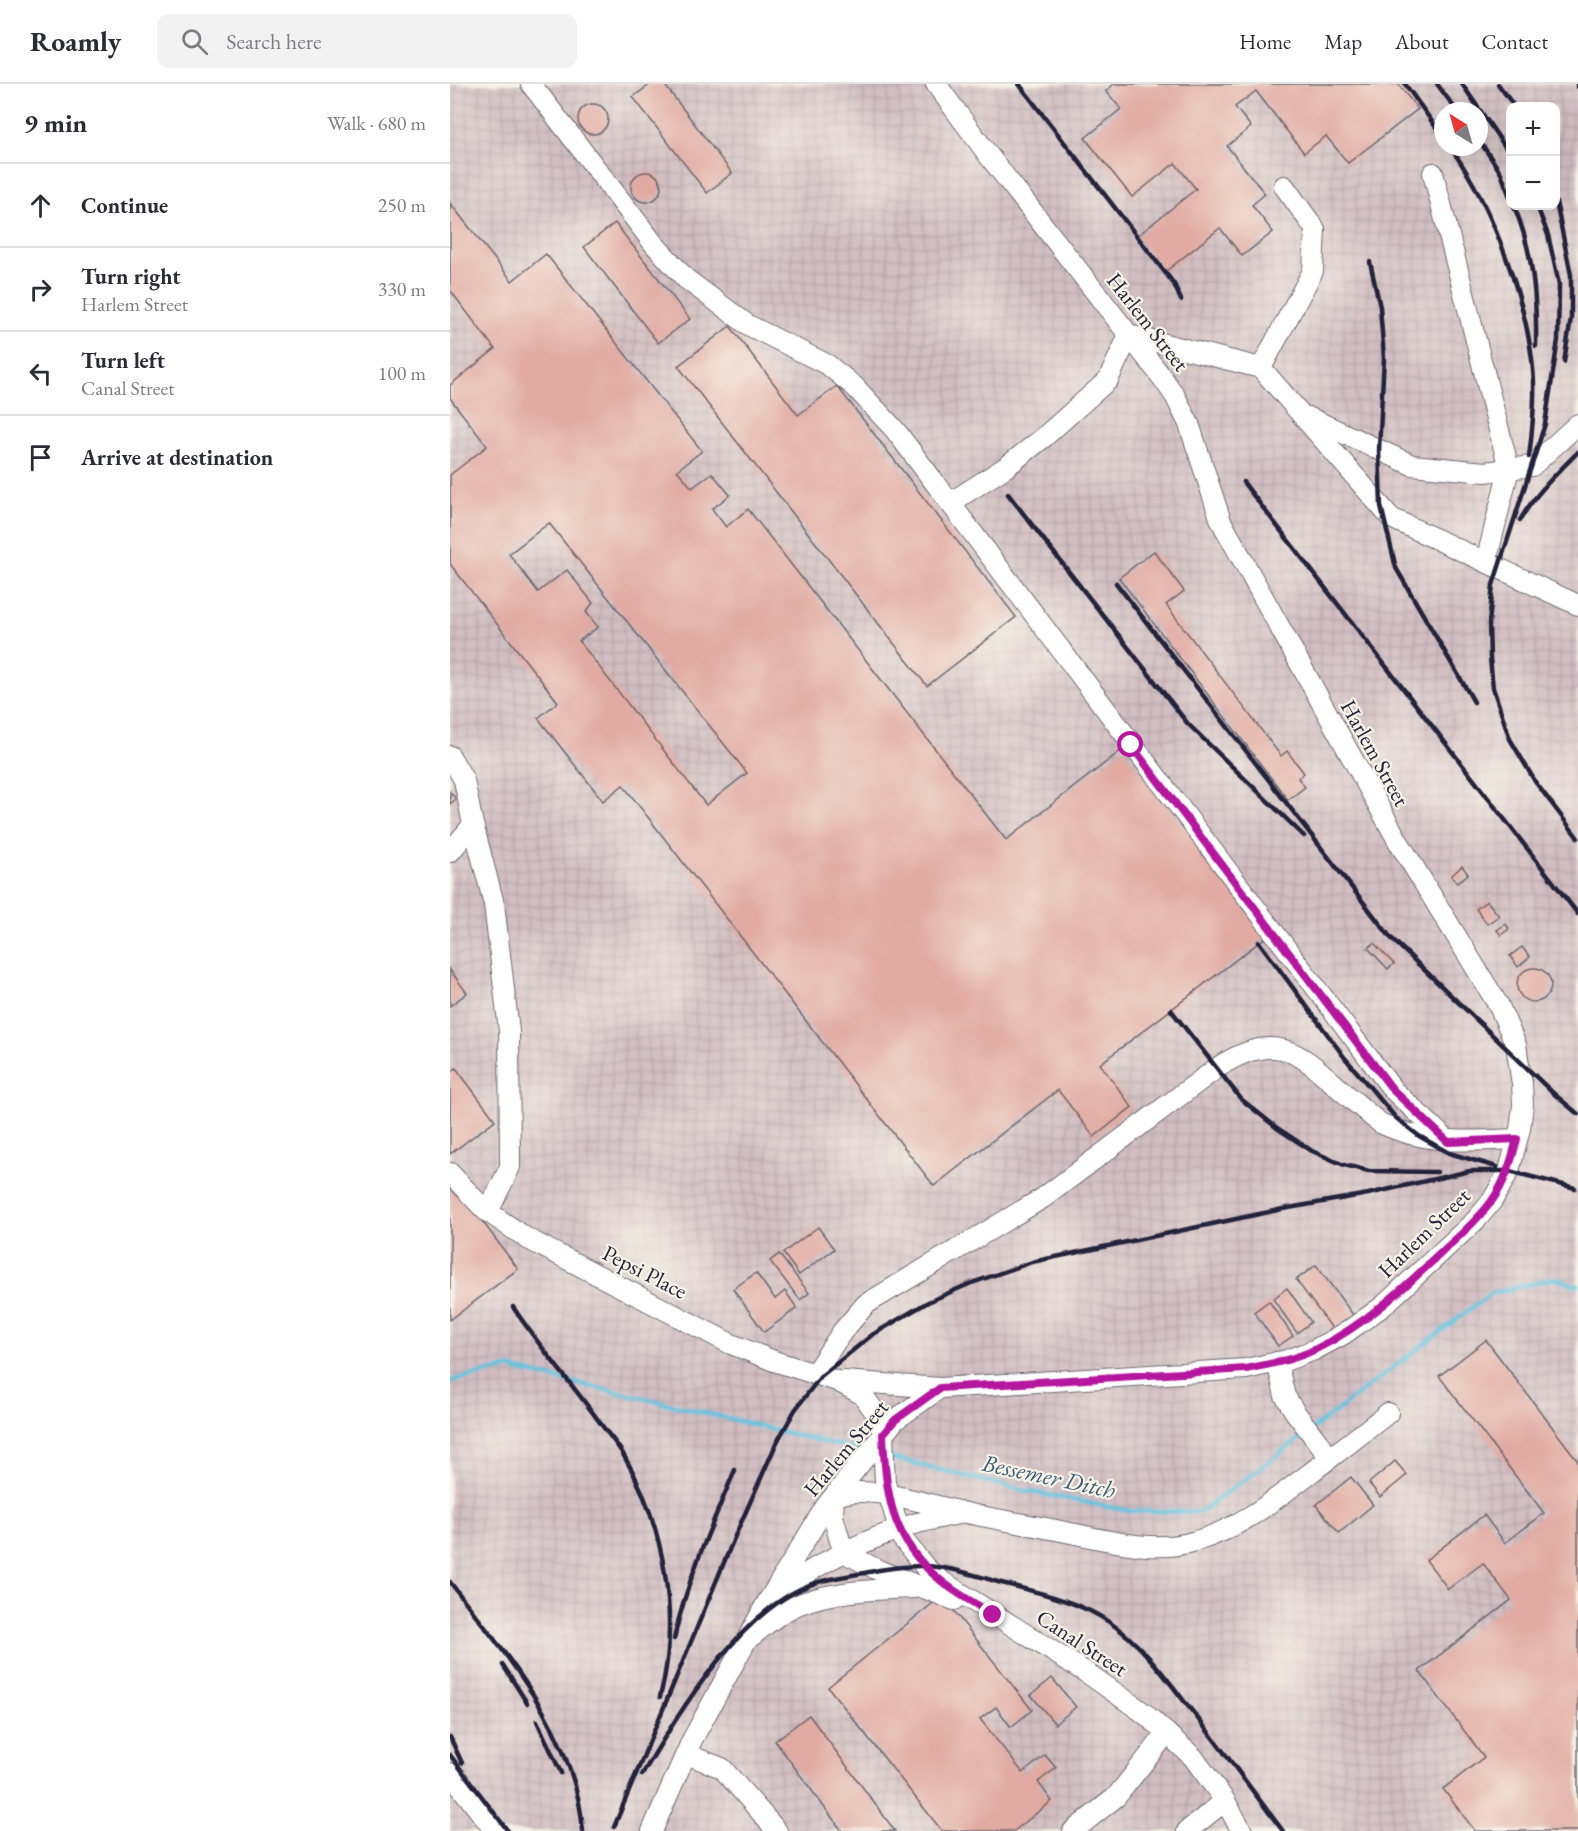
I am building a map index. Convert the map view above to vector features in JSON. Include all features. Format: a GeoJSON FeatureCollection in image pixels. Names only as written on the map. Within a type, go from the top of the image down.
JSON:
{"type":"FeatureCollection","features":[{"type":"Feature","properties":{"kind":"lane"},"geometry":{"type":"LineString","coordinates":[[531,84],[654,244],[686,279],[748,325],[828,365],[855,387],[895,430],[1393,1090],[1448,1142]]}},
{"type":"Feature","properties":{"kind":"lane","name":"Harlem Street"},"geometry":{"type":"LineString","coordinates":[[652,1831],[686,1754],[771,1597],[834,1497],[895,1420],[940,1388],[1246,1369],[1314,1350],[1344,1334],[1383,1306],[1477,1219],[1492,1201],[1509,1172],[1523,1105],[1520,1061],[1516,1045],[1499,1006],[1398,842],[1280,632],[1221,521],[1189,424],[1175,396],[988,156],[936,84]]}},
{"type":"Feature","properties":{"kind":"lane"},"geometry":{"type":"LineString","coordinates":[[1433,173],[1509,469],[1486,562]]}},
{"type":"Feature","properties":{"kind":"lane"},"geometry":{"type":"LineString","coordinates":[[1262,368],[1313,271],[1315,229],[1284,186]]}},
{"type":"Feature","properties":{"kind":"lane"},"geometry":{"type":"LineString","coordinates":[[950,503],[1006,468],[1108,380],[1129,335],[1262,368],[1391,518],[1578,604]]}},
{"type":"Feature","properties":{"kind":"lane"},"geometry":{"type":"LineString","coordinates":[[1300,413],[1412,465],[1485,472],[1532,466],[1578,424]]}},
{"type":"Feature","properties":{"kind":"lane"},"geometry":{"type":"LineString","coordinates":[[450,756],[464,780],[494,904],[509,1030],[510,1167],[488,1212]]}},
{"type":"Feature","properties":{"kind":"lane"},"geometry":{"type":"LineString","coordinates":[[450,852],[473,825],[472,820]]}},
{"type":"Feature","properties":{"kind":"lane"},"geometry":{"type":"LineString","coordinates":[[814,1374],[842,1332],[866,1304],[1043,1198],[1231,1058],[1254,1049],[1282,1048],[1310,1062],[1381,1124],[1448,1142],[1517,1139]]}},
{"type":"Feature","properties":{"kind":"lane","name":"Pepsi Place"},"geometry":{"type":"LineString","coordinates":[[450,1173],[488,1212],[528,1239],[731,1344],[837,1381]]}},
{"type":"Feature","properties":{"kind":"lane"},"geometry":{"type":"LineString","coordinates":[[1277,1362],[1285,1396],[1330,1458]]}},
{"type":"Feature","properties":{"kind":"lane"},"geometry":{"type":"LineString","coordinates":[[837,1381],[940,1388]]}},
{"type":"Feature","properties":{"kind":"lane"},"geometry":{"type":"LineString","coordinates":[[837,1381],[863,1395],[877,1415],[883,1434]]}},
{"type":"Feature","properties":{"kind":"lane"},"geometry":{"type":"LineString","coordinates":[[993,1615],[878,1570],[851,1556],[840,1541],[833,1516],[834,1497],[844,1492],[859,1491],[964,1513],[1135,1544],[1173,1546],[1195,1542],[1224,1531],[1258,1513],[1388,1413]]}},
{"type":"Feature","properties":{"kind":"lane","name":"Canal Street"},"geometry":{"type":"LineString","coordinates":[[883,1434],[885,1476],[889,1496],[902,1538],[916,1556],[940,1580],[1090,1675],[1144,1713],[1193,1757],[1225,1801],[1242,1831]]}},
{"type":"Feature","properties":{"kind":"lane"},"geometry":{"type":"LineString","coordinates":[[771,1597],[801,1576],[847,1551],[914,1524],[964,1513]]}},
{"type":"Feature","properties":{"kind":"lane"},"geometry":{"type":"LineString","coordinates":[[797,1554],[801,1576],[808,1587],[828,1596]]}},
{"type":"Feature","properties":{"kind":"lane"},"geometry":{"type":"LineString","coordinates":[[746,1641],[782,1612],[806,1602],[828,1596],[923,1588]]}},
{"type":"Feature","properties":{"kind":"lane"},"geometry":{"type":"LineString","coordinates":[[1073,1831],[1116,1797],[1167,1733]]}},
{"type":"Feature","properties":{"kind":"lane"},"geometry":{"type":"LineString","coordinates":[[686,1754],[722,1768],[777,1831]]}},
{"type":"Feature","properties":{"kind":"lane"},"geometry":{"type":"LineString","coordinates":[[450,1773],[495,1831]]}},
{"type":"Feature","properties":{"kind":"lane"},"geometry":{"type":"LineString","coordinates":[[1186,1831],[1225,1801]]}},
{"type":"Feature","properties":{"kind":"shaded area"},"geometry":{"type":"Polygon","coordinates":[[[450,84],[1578,84],[1578,1831],[450,1831],[450,84]]]}},
{"type":"Feature","properties":{"kind":"building"},"geometry":{"type":"Polygon","coordinates":[[[651,84],[664,84],[732,173],[707,193],[633,97],[651,84]]]}},
{"type":"Feature","properties":{"kind":"building"},"geometry":{"type":"Polygon","coordinates":[[[1114,84],[1398,84],[1418,109],[1348,163],[1326,136],[1304,153],[1256,91],[1235,107],[1251,127],[1227,146],[1265,194],[1252,205],[1273,232],[1242,256],[1220,228],[1165,272],[1137,236],[1196,189],[1175,163],[1132,197],[1085,138],[1121,109],[1106,91],[1114,84]]]}},
{"type":"Feature","properties":{"kind":"building"},"geometry":{"type":"Polygon","coordinates":[[[593,104],[604,108],[608,119],[604,130],[593,134],[582,130],[578,119],[582,108],[593,104]]]}},
{"type":"Feature","properties":{"kind":"building"},"geometry":{"type":"Polygon","coordinates":[[[646,172],[657,176],[661,187],[657,198],[646,202],[635,198],[631,187],[635,176],[646,172]]]}},
{"type":"Feature","properties":{"kind":"building"},"geometry":{"type":"Polygon","coordinates":[[[450,203],[512,281],[546,254],[702,451],[677,470],[692,488],[712,473],[730,495],[712,509],[726,527],[748,509],[1006,840],[1123,749],[1267,936],[1100,1064],[1132,1107],[1094,1137],[1058,1090],[934,1186],[623,785],[603,801],[538,718],[558,702],[450,564],[450,475],[487,446],[450,398],[450,385],[495,349],[450,290],[450,203]],[[549,523],[509,554],[538,592],[567,570],[593,603],[586,612],[598,627],[579,641],[706,805],[747,773],[549,523]]]}},
{"type":"Feature","properties":{"kind":"building"},"geometry":{"type":"Polygon","coordinates":[[[615,223],[690,319],[658,343],[584,247],[615,223]]]}},
{"type":"Feature","properties":{"kind":"building"},"geometry":{"type":"Polygon","coordinates":[[[730,326],[798,415],[837,386],[1016,617],[927,686],[678,366],[730,326]]]}},
{"type":"Feature","properties":{"kind":"building"},"geometry":{"type":"Polygon","coordinates":[[[1154,551],[1184,591],[1166,605],[1281,756],[1287,751],[1304,773],[1298,778],[1305,787],[1288,800],[1119,578],[1154,551]]]}},
{"type":"Feature","properties":{"kind":"building"},"geometry":{"type":"Polygon","coordinates":[[[450,792],[456,799],[450,804],[450,792]]]}},
{"type":"Feature","properties":{"kind":"building"},"geometry":{"type":"Polygon","coordinates":[[[1462,866],[1468,874],[1457,883],[1451,876],[1462,866]]]}},
{"type":"Feature","properties":{"kind":"building"},"geometry":{"type":"Polygon","coordinates":[[[1487,901],[1499,916],[1487,924],[1476,909],[1487,901]]]}},
{"type":"Feature","properties":{"kind":"building"},"geometry":{"type":"Polygon","coordinates":[[[1506,924],[1509,929],[1501,935],[1497,930],[1506,924]]]}},
{"type":"Feature","properties":{"kind":"building"},"geometry":{"type":"Polygon","coordinates":[[[1374,943],[1394,964],[1388,969],[1368,948],[1374,943]]]}},
{"type":"Feature","properties":{"kind":"building"},"geometry":{"type":"Polygon","coordinates":[[[1522,947],[1530,957],[1518,967],[1510,956],[1522,947]]]}},
{"type":"Feature","properties":{"kind":"building"},"geometry":{"type":"Polygon","coordinates":[[[1534,968],[1546,973],[1551,985],[1546,997],[1534,1002],[1522,997],[1517,985],[1522,973],[1534,968]]]}},
{"type":"Feature","properties":{"kind":"building"},"geometry":{"type":"Polygon","coordinates":[[[450,970],[467,993],[450,1006],[450,970]]]}},
{"type":"Feature","properties":{"kind":"building"},"geometry":{"type":"Polygon","coordinates":[[[456,1068],[495,1120],[450,1154],[450,1073],[456,1068]]]}},
{"type":"Feature","properties":{"kind":"building"},"geometry":{"type":"Polygon","coordinates":[[[450,1178],[518,1269],[450,1320],[450,1178]]]}},
{"type":"Feature","properties":{"kind":"building"},"geometry":{"type":"Polygon","coordinates":[[[818,1227],[834,1249],[799,1275],[783,1253],[818,1227]]]}},
{"type":"Feature","properties":{"kind":"building"},"geometry":{"type":"Polygon","coordinates":[[[779,1254],[809,1293],[800,1300],[770,1261],[779,1254]]]}},
{"type":"Feature","properties":{"kind":"building"},"geometry":{"type":"Polygon","coordinates":[[[1316,1265],[1354,1316],[1334,1331],[1296,1280],[1316,1265]]]}},
{"type":"Feature","properties":{"kind":"building"},"geometry":{"type":"Polygon","coordinates":[[[756,1273],[775,1299],[785,1291],[797,1308],[764,1332],[733,1289],[756,1273]]]}},
{"type":"Feature","properties":{"kind":"building"},"geometry":{"type":"Polygon","coordinates":[[[1287,1288],[1311,1322],[1297,1333],[1273,1299],[1287,1288]]]}},
{"type":"Feature","properties":{"kind":"building"},"geometry":{"type":"Polygon","coordinates":[[[1269,1301],[1293,1336],[1278,1346],[1254,1312],[1269,1301]]]}},
{"type":"Feature","properties":{"kind":"building"},"geometry":{"type":"Polygon","coordinates":[[[1486,1340],[1578,1461],[1578,1831],[1475,1831],[1443,1789],[1484,1757],[1419,1671],[1511,1600],[1483,1563],[1448,1589],[1426,1560],[1484,1515],[1505,1543],[1544,1513],[1439,1376],[1486,1340]]]}},
{"type":"Feature","properties":{"kind":"building"},"geometry":{"type":"Polygon","coordinates":[[[1395,1461],[1407,1475],[1380,1497],[1369,1483],[1395,1461]]]}},
{"type":"Feature","properties":{"kind":"building"},"geometry":{"type":"Polygon","coordinates":[[[1351,1477],[1373,1505],[1339,1533],[1316,1505],[1351,1477]]]}},
{"type":"Feature","properties":{"kind":"building"},"geometry":{"type":"Polygon","coordinates":[[[942,1596],[1032,1710],[1011,1727],[996,1707],[980,1719],[1023,1773],[1045,1755],[1056,1768],[1038,1782],[1052,1801],[1014,1831],[942,1831],[828,1687],[942,1596]]]}},
{"type":"Feature","properties":{"kind":"building"},"geometry":{"type":"Polygon","coordinates":[[[1052,1678],[1076,1707],[1055,1724],[1031,1695],[1052,1678]]]}},
{"type":"Feature","properties":{"kind":"building"},"geometry":{"type":"Polygon","coordinates":[[[809,1715],[895,1831],[842,1831],[775,1741],[809,1715]]]}},
{"type":"Feature","properties":{"kind":"waterway","name":"Bessemer Ditch"},"geometry":{"type":"LineString","coordinates":[[1314,1428],[1490,1294],[1554,1278],[1578,1286]]}},
{"type":"Feature","properties":{"kind":"waterway","name":"Bessemer Ditch"},"geometry":{"type":"LineString","coordinates":[[450,1381],[508,1368],[862,1451]]}},
{"type":"Feature","properties":{"kind":"waterway","name":"Bessemer Ditch"},"geometry":{"type":"LineString","coordinates":[[888,1457],[1022,1490],[1130,1511],[1201,1512],[1307,1433]]}},
{"type":"Feature","properties":{"kind":"railway"},"geometry":{"type":"LineString","coordinates":[[1019,84],[1174,284],[1181,300]]}},
{"type":"Feature","properties":{"kind":"railway"},"geometry":{"type":"LineString","coordinates":[[1405,84],[1434,124]]}},
{"type":"Feature","properties":{"kind":"railway"},"geometry":{"type":"LineString","coordinates":[[1437,84],[1450,102]]}},
{"type":"Feature","properties":{"kind":"railway"},"geometry":{"type":"LineString","coordinates":[[1462,84],[1506,148]]}},
{"type":"Feature","properties":{"kind":"railway"},"geometry":{"type":"LineString","coordinates":[[1498,84],[1511,102]]}},
{"type":"Feature","properties":{"kind":"railway"},"geometry":{"type":"LineString","coordinates":[[1488,154],[1501,173],[1506,186]]}},
{"type":"Feature","properties":{"kind":"railway"},"geometry":{"type":"LineString","coordinates":[[1456,156],[1495,229],[1526,324],[1534,383],[1534,411],[1529,457]]}},
{"type":"Feature","properties":{"kind":"railway"},"geometry":{"type":"LineString","coordinates":[[1515,210],[1530,257],[1536,310],[1536,346]]}},
{"type":"Feature","properties":{"kind":"railway"},"geometry":{"type":"LineString","coordinates":[[1539,210],[1548,235],[1559,284],[1558,340],[1545,424],[1493,585],[1489,623],[1490,658],[1493,688],[1510,739],[1536,783],[1578,838]]}},
{"type":"Feature","properties":{"kind":"railway"},"geometry":{"type":"LineString","coordinates":[[1558,210],[1571,275],[1571,318],[1564,362]]}},
{"type":"Feature","properties":{"kind":"railway"},"geometry":{"type":"LineString","coordinates":[[1370,262],[1380,307],[1384,358],[1379,450],[1381,506],[1396,568],[1474,702]]}},
{"type":"Feature","properties":{"kind":"railway"},"geometry":{"type":"LineString","coordinates":[[1520,520],[1539,493],[1578,452]]}},
{"type":"Feature","properties":{"kind":"railway"},"geometry":{"type":"LineString","coordinates":[[1243,482],[1578,914]]}},
{"type":"Feature","properties":{"kind":"railway"},"geometry":{"type":"LineString","coordinates":[[1008,494],[1188,724],[1304,836]]}},
{"type":"Feature","properties":{"kind":"railway"},"geometry":{"type":"LineString","coordinates":[[1116,583],[1391,938],[1553,1093],[1578,1114]]}},
{"type":"Feature","properties":{"kind":"railway"},"geometry":{"type":"LineString","coordinates":[[1259,942],[1345,1058],[1396,1118],[1419,1136],[1449,1153],[1497,1167]]}},
{"type":"Feature","properties":{"kind":"railway"},"geometry":{"type":"LineString","coordinates":[[1171,1010],[1241,1099],[1277,1128],[1312,1151],[1344,1165],[1369,1171],[1437,1172]]}},
{"type":"Feature","properties":{"kind":"railway"},"geometry":{"type":"LineString","coordinates":[[614,1827],[735,1536],[777,1442],[795,1410],[821,1376],[872,1335],[928,1302],[969,1284],[1032,1262],[1283,1209],[1368,1194],[1470,1171],[1509,1171],[1575,1188]]}},
{"type":"Feature","properties":{"kind":"railway"},"geometry":{"type":"LineString","coordinates":[[513,1307],[621,1450],[649,1510],[665,1572],[668,1604],[669,1636],[660,1697]]}},
{"type":"Feature","properties":{"kind":"railway"},"geometry":{"type":"LineString","coordinates":[[674,1639],[693,1574],[735,1470]]}},
{"type":"Feature","properties":{"kind":"railway"},"geometry":{"type":"LineString","coordinates":[[642,1775],[715,1664],[762,1615],[788,1596],[815,1583],[891,1568],[928,1566],[960,1571],[1055,1597],[1097,1614],[1120,1630],[1150,1658],[1283,1831]]}},
{"type":"Feature","properties":{"kind":"railway"},"geometry":{"type":"LineString","coordinates":[[450,1582],[515,1667],[553,1729],[578,1795],[583,1831]]}},
{"type":"Feature","properties":{"kind":"railway"},"geometry":{"type":"LineString","coordinates":[[503,1665],[527,1703]]}},
{"type":"Feature","properties":{"kind":"railway"},"geometry":{"type":"LineString","coordinates":[[537,1721],[561,1773]]}},
{"type":"Feature","properties":{"kind":"railway"},"geometry":{"type":"LineString","coordinates":[[450,1737],[462,1763]]}},
{"type":"Feature","properties":{"kind":"railway"},"geometry":{"type":"LineString","coordinates":[[450,1755],[508,1831]]}},
{"type":"Feature","properties":{"kind":"route"},"geometry":{"type":"LineString","coordinates":[[993,1615],[940,1580],[925,1567],[902,1538],[885,1483],[883,1434],[895,1420],[940,1388],[1246,1369],[1287,1360],[1314,1350],[1344,1334],[1383,1306],[1477,1219],[1492,1201],[1509,1172],[1517,1139],[1448,1142],[1393,1090],[1131,745]]}}]}
